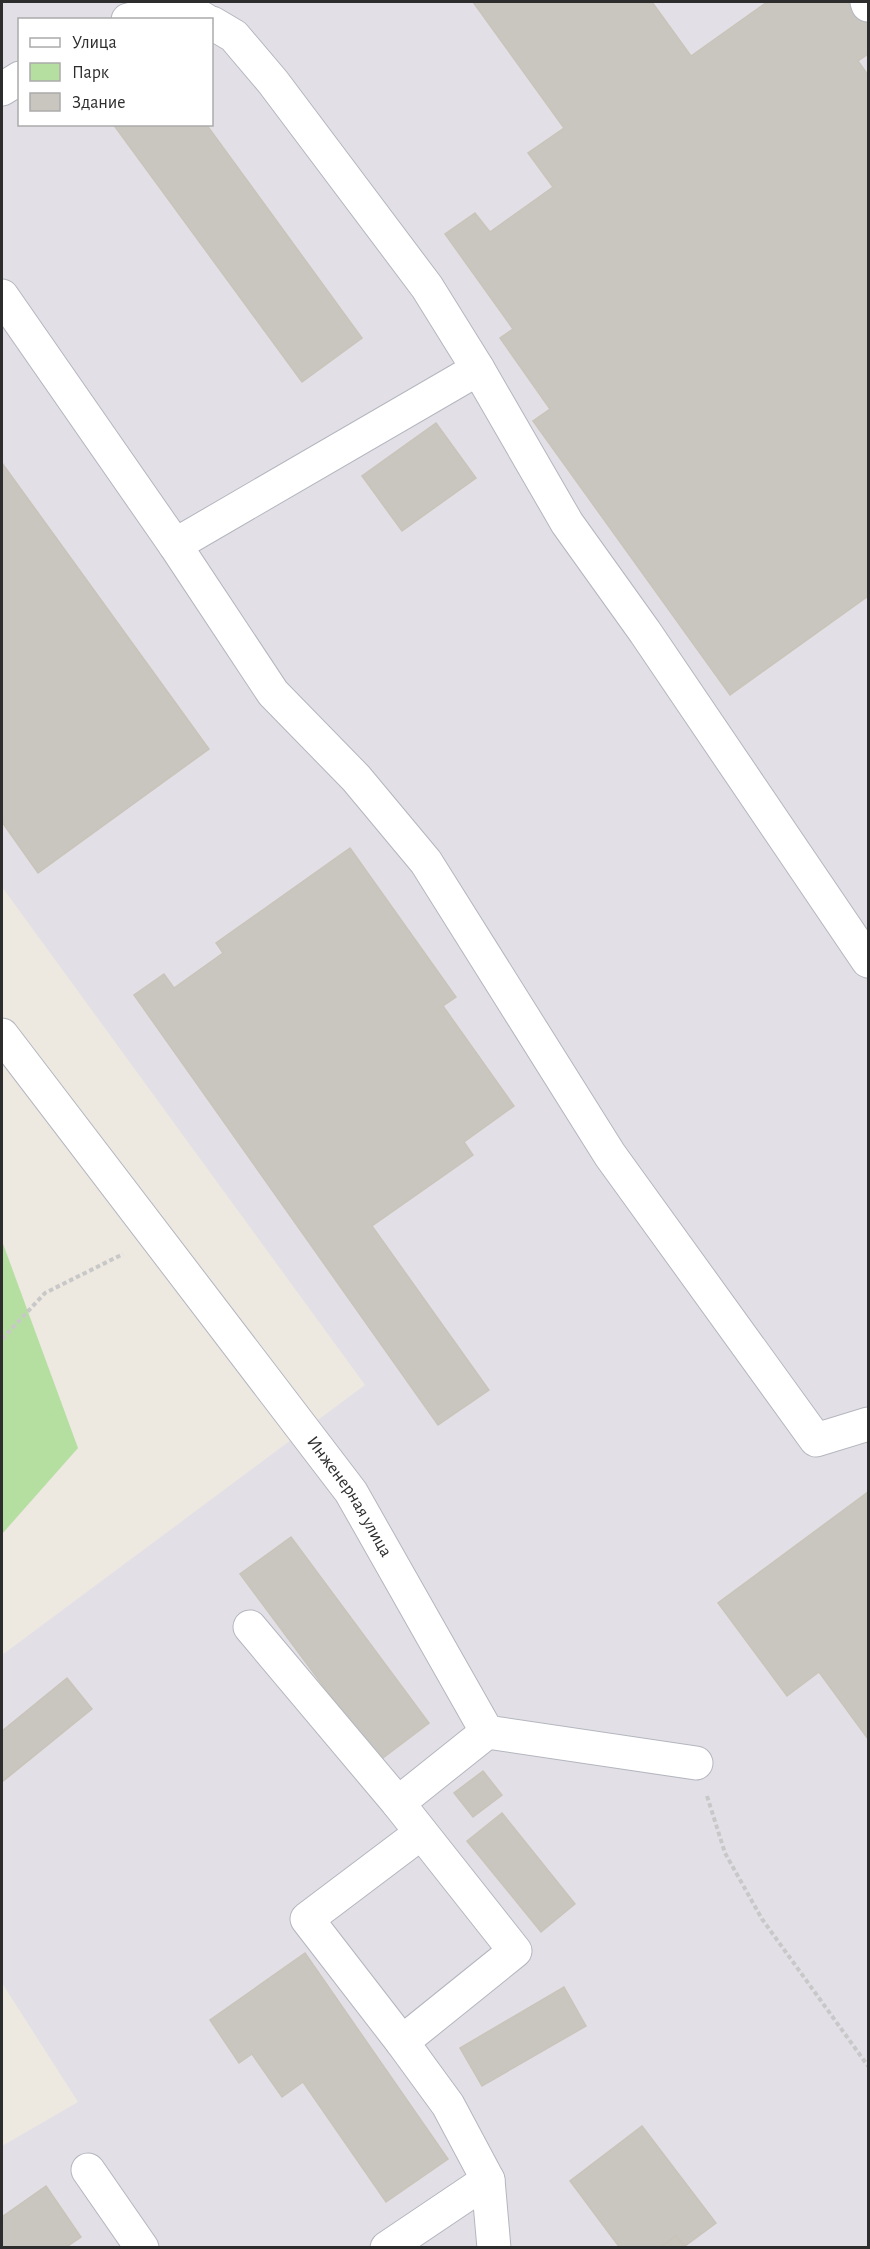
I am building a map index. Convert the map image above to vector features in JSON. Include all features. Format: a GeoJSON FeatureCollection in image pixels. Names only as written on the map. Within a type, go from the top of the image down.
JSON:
{"type":"FeatureCollection","features":[{"type":"Feature","properties":{"kind":"street"},"geometry":{"type":"LineString","coordinates":[[136,18],[159,12],[202,18]]}},
{"type":"Feature","properties":{"kind":"street"},"geometry":{"type":"LineString","coordinates":[[213,24],[234,36],[273,82],[427,287],[478,369],[567,523],[645,632],[868,961]]}},
{"type":"Feature","properties":{"kind":"street"},"geometry":{"type":"LineString","coordinates":[[2,89],[18,79]]}},
{"type":"Feature","properties":{"kind":"street"},"geometry":{"type":"LineString","coordinates":[[2,296],[175,545],[273,693],[356,778],[426,862],[610,1155],[816,1440],[868,1424]]}},
{"type":"Feature","properties":{"kind":"street"},"geometry":{"type":"LineString","coordinates":[[175,545],[478,369]]}},
{"type":"Feature","properties":{"kind":"street","name":"Инженерная улица"},"geometry":{"type":"LineString","coordinates":[[2,1035],[351,1492],[487,1732]]}},
{"type":"Feature","properties":{"kind":"street"},"geometry":{"type":"LineString","coordinates":[[250,1627],[398,1803],[515,1951],[402,2042]]}},
{"type":"Feature","properties":{"kind":"street"},"geometry":{"type":"LineString","coordinates":[[398,1803],[487,1732],[696,1763]]}},
{"type":"Feature","properties":{"kind":"street"},"geometry":{"type":"LineString","coordinates":[[421,1833],[307,1919],[402,2042],[447,2105],[488,2180],[494,2247]]}},
{"type":"Feature","properties":{"kind":"street"},"geometry":{"type":"LineString","coordinates":[[88,2170],[142,2247]]}},
{"type":"Feature","properties":{"kind":"street"},"geometry":{"type":"LineString","coordinates":[[387,2247],[488,2180]]}},
{"type":"Feature","properties":{"kind":"path"},"geometry":{"type":"LineString","coordinates":[[2,1339],[45,1293],[156,1237]]}},
{"type":"Feature","properties":{"kind":"path"},"geometry":{"type":"LineString","coordinates":[[696,1763],[725,1852],[762,1919],[868,2066]]}},
{"type":"Feature","properties":{"kind":"shaded area"},"geometry":{"type":"Polygon","coordinates":[[[2,2],[868,2],[868,2247],[2,2247],[2,2146],[78,2102],[2,1983],[2,1655],[365,1385],[2,887],[2,2]]]}},
{"type":"Feature","properties":{"kind":"green space"},"geometry":{"type":"Polygon","coordinates":[[[2,1241],[78,1448],[2,1534],[2,1241]]]}},
{"type":"Feature","properties":{"kind":"building"},"geometry":{"type":"Polygon","coordinates":[[[473,2],[652,2],[691,56],[767,2],[852,2],[868,24],[868,54],[858,61],[868,75],[868,596],[730,695],[533,421],[550,409],[500,338],[513,329],[445,234],[475,213],[490,232],[553,187],[528,153],[564,128],[473,2]]]}},
{"type":"Feature","properties":{"kind":"building"},"geometry":{"type":"Polygon","coordinates":[[[114,126],[207,126],[362,338],[302,382],[114,126]]]}},
{"type":"Feature","properties":{"kind":"building"},"geometry":{"type":"Polygon","coordinates":[[[436,423],[476,478],[402,531],[362,476],[436,423]]]}},
{"type":"Feature","properties":{"kind":"building"},"geometry":{"type":"Polygon","coordinates":[[[2,463],[209,749],[38,873],[2,822],[2,463]]]}},
{"type":"Feature","properties":{"kind":"building"},"geometry":{"type":"Polygon","coordinates":[[[350,848],[456,997],[443,1006],[514,1106],[464,1142],[473,1155],[372,1226],[489,1390],[438,1425],[134,995],[164,974],[174,988],[223,953],[216,943],[350,848]]]}},
{"type":"Feature","properties":{"kind":"building"},"geometry":{"type":"Polygon","coordinates":[[[868,1492],[868,1739],[819,1672],[787,1696],[718,1603],[868,1492]]]}},
{"type":"Feature","properties":{"kind":"building"},"geometry":{"type":"Polygon","coordinates":[[[291,1537],[429,1723],[379,1761],[240,1574],[291,1537]]]}},
{"type":"Feature","properties":{"kind":"building"},"geometry":{"type":"Polygon","coordinates":[[[67,1678],[92,1709],[2,1782],[2,1731],[67,1678]]]}},
{"type":"Feature","properties":{"kind":"building"},"geometry":{"type":"Polygon","coordinates":[[[483,1771],[502,1795],[473,1817],[454,1793],[483,1771]]]}},
{"type":"Feature","properties":{"kind":"building"},"geometry":{"type":"Polygon","coordinates":[[[502,1813],[575,1904],[541,1932],[467,1841],[502,1813]]]}},
{"type":"Feature","properties":{"kind":"building"},"geometry":{"type":"Polygon","coordinates":[[[305,1953],[448,2159],[386,2202],[303,2082],[282,2097],[252,2054],[239,2063],[210,2020],[305,1953]]]}},
{"type":"Feature","properties":{"kind":"building"},"geometry":{"type":"Polygon","coordinates":[[[564,1987],[586,2026],[482,2086],[460,2048],[564,1987]]]}},
{"type":"Feature","properties":{"kind":"building"},"geometry":{"type":"Polygon","coordinates":[[[642,2126],[716,2223],[685,2246],[676,2236],[660,2248],[620,2248],[570,2181],[642,2126]]]}},
{"type":"Feature","properties":{"kind":"building"},"geometry":{"type":"Polygon","coordinates":[[[46,2186],[81,2237],[65,2248],[2,2248],[2,2217],[46,2186]]]}},
{"type":"Feature","properties":{"kind":"building"},"geometry":{"type":"Polygon","coordinates":[[[676,2236],[685,2248],[660,2248],[676,2236]]]}}]}
